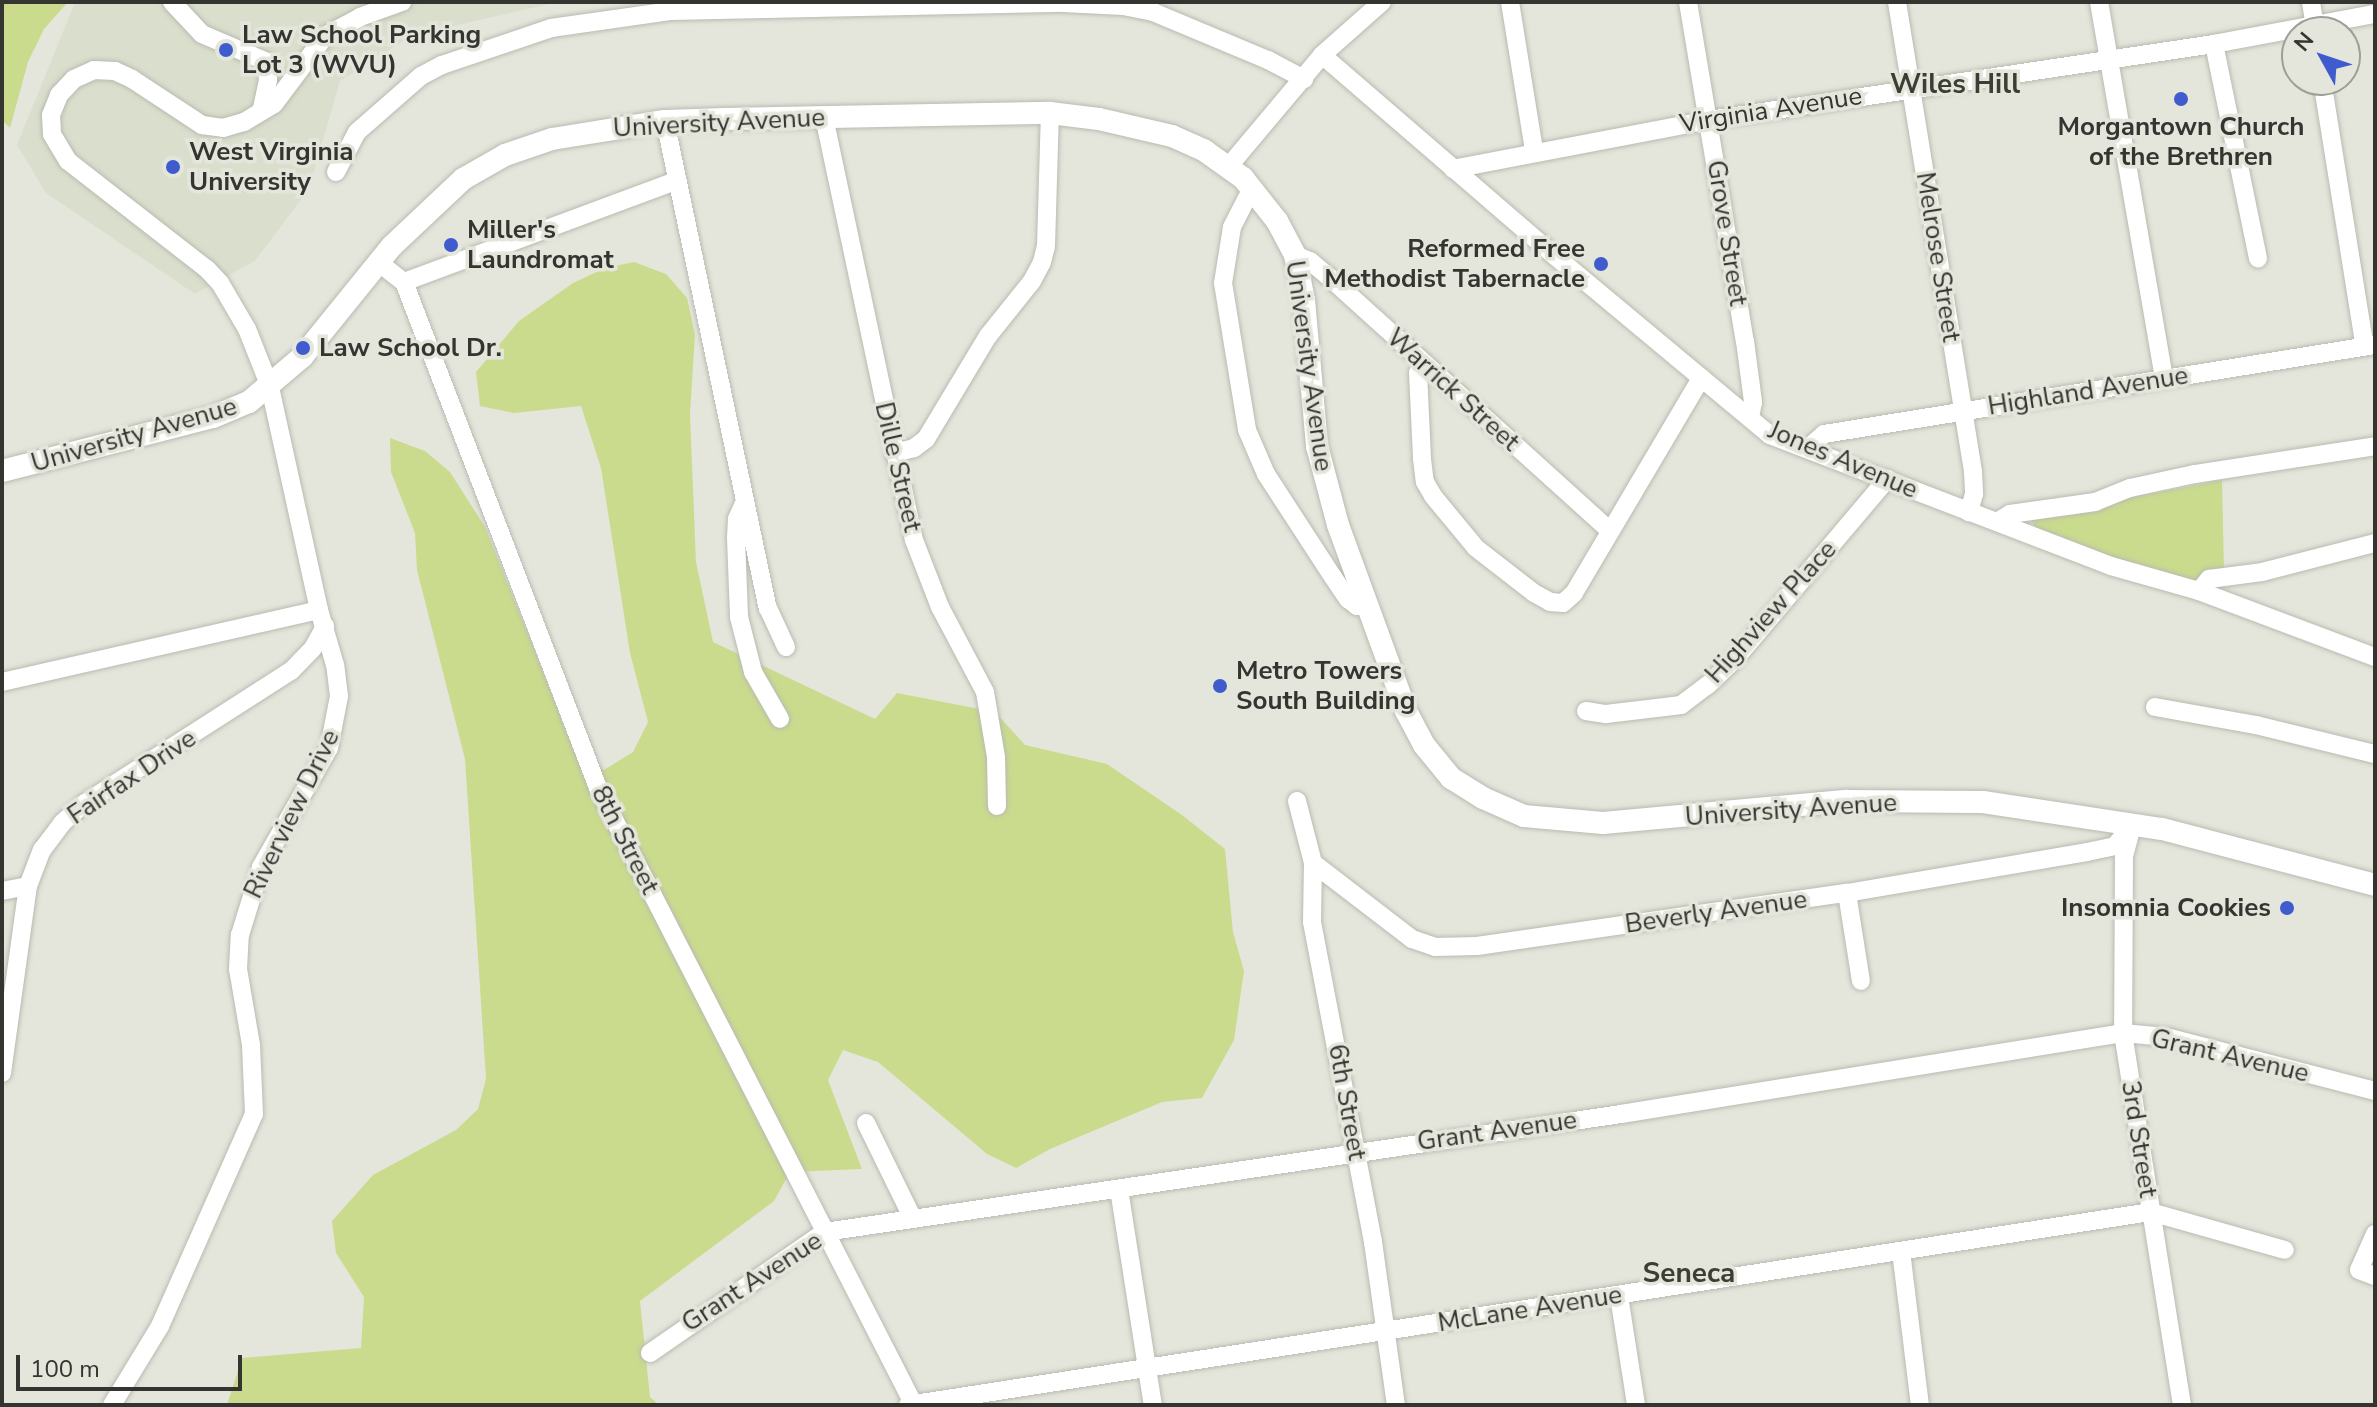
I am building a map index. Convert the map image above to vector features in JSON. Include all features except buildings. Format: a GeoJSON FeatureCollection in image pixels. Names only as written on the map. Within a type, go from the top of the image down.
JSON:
{"type":"FeatureCollection","features":[{"type":"Feature","properties":{"kind":"street"},"geometry":{"type":"LineString","coordinates":[[172,2],[202,34],[267,62],[268,80],[262,109]]}},
{"type":"Feature","properties":{"kind":"street"},"geometry":{"type":"LineString","coordinates":[[262,109],[274,104],[325,36],[360,17],[402,2]]}},
{"type":"Feature","properties":{"kind":"street"},"geometry":{"type":"LineString","coordinates":[[1229,166],[1322,55],[1382,2]]}},
{"type":"Feature","properties":{"kind":"street"},"geometry":{"type":"LineString","coordinates":[[1510,2],[1534,151]]}},
{"type":"Feature","properties":{"kind":"street","name":"Grove Street"},"geometry":{"type":"LineString","coordinates":[[1688,2],[1745,341],[1753,402],[1750,417]]}},
{"type":"Feature","properties":{"kind":"street","name":"Melrose Street"},"geometry":{"type":"LineString","coordinates":[[1897,2],[1963,411],[1974,494],[1969,512]]}},
{"type":"Feature","properties":{"kind":"street"},"geometry":{"type":"LineString","coordinates":[[2099,2],[2164,378]]}},
{"type":"Feature","properties":{"kind":"street"},"geometry":{"type":"LineString","coordinates":[[336,172],[357,132],[421,76],[442,65],[551,28],[670,11],[1063,3],[1123,6],[1153,12],[1304,79]]}},
{"type":"Feature","properties":{"kind":"street","name":"Virginia Avenue"},"geometry":{"type":"LineString","coordinates":[[1453,169],[1534,151],[1709,120],[1911,87],[2281,33]]}},
{"type":"Feature","properties":{"kind":"street"},"geometry":{"type":"LineString","coordinates":[[2214,44],[2258,259]]}},
{"type":"Feature","properties":{"kind":"street","name":"Jones Avenue"},"geometry":{"type":"LineString","coordinates":[[1322,55],[1770,435],[2111,566],[2199,591],[2375,657]]}},
{"type":"Feature","properties":{"kind":"street","name":"Riverview Drive"},"geometry":{"type":"LineString","coordinates":[[112,1405],[160,1326],[254,1114],[251,1045],[238,969],[240,935],[261,867],[329,748],[337,721],[339,696],[270,387],[247,329],[220,283],[68,161],[52,134],[51,115],[59,95],[74,79],[94,70],[115,71],[132,79],[202,125],[223,128],[244,122],[262,109]]}},
{"type":"Feature","properties":{"kind":"street"},"geometry":{"type":"LineString","coordinates":[[2325,96],[2370,346]]}},
{"type":"Feature","properties":{"kind":"street"},"geometry":{"type":"LineString","coordinates":[[894,453],[914,448],[926,439],[988,336],[1032,281],[1042,262],[1050,113]]}},
{"type":"Feature","properties":{"kind":"street","name":"University Avenue"},"geometry":{"type":"LineString","coordinates":[[2,471],[213,417],[249,402],[270,387],[320,336],[378,262],[463,179],[505,155],[552,139],[665,121],[1050,113],[1099,119],[1172,136],[1205,151],[1229,166],[1252,188],[1277,221],[1295,255],[1304,300],[1317,446],[1323,477],[1367,603],[1406,711],[1424,745],[1451,778],[1483,798],[1524,816],[1603,823],[1847,801],[1983,802],[2133,824],[2219,842],[2375,885]]}},
{"type":"Feature","properties":{"kind":"street","name":"Dille Street"},"geometry":{"type":"LineString","coordinates":[[824,117],[919,562],[985,692],[996,757],[997,806]]}},
{"type":"Feature","properties":{"kind":"street"},"geometry":{"type":"LineString","coordinates":[[665,121],[675,181],[768,608],[786,647]]}},
{"type":"Feature","properties":{"kind":"street"},"geometry":{"type":"LineString","coordinates":[[378,262],[404,282],[675,181]]}},
{"type":"Feature","properties":{"kind":"street"},"geometry":{"type":"LineString","coordinates":[[1252,188],[1232,227],[1223,283],[1247,430],[1266,474],[1348,599],[1357,606],[1367,603]]}},
{"type":"Feature","properties":{"kind":"street","name":"Warrick Street"},"geometry":{"type":"LineString","coordinates":[[1295,255],[1310,261],[1609,530]]}},
{"type":"Feature","properties":{"kind":"street","name":"8th Street"},"geometry":{"type":"LineString","coordinates":[[404,282],[598,788],[912,1405]]}},
{"type":"Feature","properties":{"kind":"street","name":"Highland Avenue"},"geometry":{"type":"LineString","coordinates":[[1807,449],[1824,434],[2370,346]]}},
{"type":"Feature","properties":{"kind":"street"},"geometry":{"type":"LineString","coordinates":[[1423,363],[1418,373],[1422,459],[1425,482],[1433,496],[1476,548],[1534,593],[1550,602],[1563,603],[1574,593],[1701,378]]}},
{"type":"Feature","properties":{"kind":"street"},"geometry":{"type":"LineString","coordinates":[[1997,522],[2010,514],[2095,502],[2130,488],[2195,474],[2375,446]]}},
{"type":"Feature","properties":{"kind":"street","name":"Highview Place"},"geometry":{"type":"LineString","coordinates":[[1586,711],[1606,714],[1681,705],[1708,685],[1735,659],[1887,479]]}},
{"type":"Feature","properties":{"kind":"street"},"geometry":{"type":"LineString","coordinates":[[745,501],[737,519],[736,538],[739,617],[753,672],[780,719]]}},
{"type":"Feature","properties":{"kind":"street"},"geometry":{"type":"LineString","coordinates":[[2199,591],[2209,579],[2262,572],[2375,543]]}},
{"type":"Feature","properties":{"kind":"street"},"geometry":{"type":"LineString","coordinates":[[2,682],[322,618]]}},
{"type":"Feature","properties":{"kind":"street","name":"Fairfax Drive"},"geometry":{"type":"LineString","coordinates":[[2,1073],[28,886],[42,850],[62,823],[95,797],[291,671],[313,648],[322,618]]}},
{"type":"Feature","properties":{"kind":"street"},"geometry":{"type":"LineString","coordinates":[[2155,707],[2256,725],[2375,754]]}},
{"type":"Feature","properties":{"kind":"street","name":"6th Street"},"geometry":{"type":"LineString","coordinates":[[1297,801],[1313,863],[1312,922],[1373,1242],[1396,1405]]}},
{"type":"Feature","properties":{"kind":"street","name":"Beverly Avenue"},"geometry":{"type":"LineString","coordinates":[[1313,863],[1412,939],[1435,947],[1477,946],[1847,893],[2115,846],[2133,824]]}},
{"type":"Feature","properties":{"kind":"street","name":"3rd Street"},"geometry":{"type":"LineString","coordinates":[[2133,824],[2124,857],[2123,1033],[2182,1405]]}},
{"type":"Feature","properties":{"kind":"street"},"geometry":{"type":"LineString","coordinates":[[2,891],[28,886]]}},
{"type":"Feature","properties":{"kind":"street"},"geometry":{"type":"LineString","coordinates":[[1847,893],[1861,981]]}},
{"type":"Feature","properties":{"kind":"street","name":"Grant Avenue"},"geometry":{"type":"LineString","coordinates":[[650,1353],[825,1232],[1355,1151],[1621,1114],[2123,1033],[2166,1037],[2375,1091]]}},
{"type":"Feature","properties":{"kind":"street"},"geometry":{"type":"LineString","coordinates":[[866,1123],[913,1219]]}},
{"type":"Feature","properties":{"kind":"street"},"geometry":{"type":"LineString","coordinates":[[1119,1189],[1153,1405]]}},
{"type":"Feature","properties":{"kind":"street","name":"McLane Avenue"},"geometry":{"type":"LineString","coordinates":[[912,1405],[2151,1212],[2285,1250]]}},
{"type":"Feature","properties":{"kind":"street"},"geometry":{"type":"LineString","coordinates":[[2367,1273],[2375,1234]]}},
{"type":"Feature","properties":{"kind":"street"},"geometry":{"type":"LineString","coordinates":[[1901,1251],[1920,1405]]}},
{"type":"Feature","properties":{"kind":"street"},"geometry":{"type":"LineString","coordinates":[[1619,1296],[1636,1405]]}},
{"type":"Feature","properties":{"kind":"shaded area","name":"West Virginia University"},"geometry":{"type":"Polygon","coordinates":[[[75,2],[558,2],[411,36],[340,81],[309,189],[255,261],[195,294],[46,193],[17,145],[75,2]]]}},
{"type":"Feature","properties":{"kind":"green space"},"geometry":{"type":"Polygon","coordinates":[[[2,2],[68,2],[44,29],[28,62],[10,128],[2,120],[2,2]]]}},
{"type":"Feature","properties":{"kind":"green space"},"geometry":{"type":"Polygon","coordinates":[[[634,262],[666,274],[687,298],[695,335],[690,414],[696,562],[713,642],[875,719],[897,693],[995,712],[1025,745],[1107,764],[1182,815],[1225,849],[1233,932],[1244,971],[1234,1040],[1202,1098],[1162,1102],[1050,1149],[1016,1168],[987,1154],[878,1062],[843,1050],[828,1080],[862,1169],[790,1172],[774,1201],[640,1301],[650,1397],[659,1405],[227,1405],[242,1358],[361,1348],[364,1297],[336,1253],[332,1221],[373,1175],[456,1130],[478,1109],[486,1079],[465,759],[417,570],[415,533],[391,472],[390,438],[425,451],[450,472],[485,527],[575,752],[604,770],[633,752],[648,722],[630,653],[601,468],[581,406],[514,413],[480,406],[476,372],[519,321],[573,283],[605,268],[634,262]]]}},
{"type":"Feature","properties":{"kind":"green space"},"geometry":{"type":"Polygon","coordinates":[[[2222,480],[2224,571],[2197,585],[2129,565],[2037,531],[2030,517],[2222,480]]]}},
{"type":"Feature","properties":{"kind":"place","name":"Law School Parking Lot 3 (WVU)"},"geometry":{"type":"Point","coordinates":[226,50]}},
{"type":"Feature","properties":{"kind":"place","name":"Morgantown Church of the Brethren"},"geometry":{"type":"Point","coordinates":[2181,99]}},
{"type":"Feature","properties":{"kind":"place","name":"West Virginia University"},"geometry":{"type":"Point","coordinates":[173,167]}},
{"type":"Feature","properties":{"kind":"place","name":"Miller's Laundromat"},"geometry":{"type":"Point","coordinates":[451,245]}},
{"type":"Feature","properties":{"kind":"place","name":"Reformed Free Methodist Tabernacle"},"geometry":{"type":"Point","coordinates":[1601,264]}},
{"type":"Feature","properties":{"kind":"place","name":"Law School Dr."},"geometry":{"type":"Point","coordinates":[303,348]}},
{"type":"Feature","properties":{"kind":"place","name":"Metro Towers South Building"},"geometry":{"type":"Point","coordinates":[1220,686]}},
{"type":"Feature","properties":{"kind":"place","name":"Insomnia Cookies"},"geometry":{"type":"Point","coordinates":[2287,908]}},
{"type":"Feature","properties":{"kind":"district","name":"Wiles Hill"},"geometry":{"type":"Point","coordinates":[1955,84]}},
{"type":"Feature","properties":{"kind":"district","name":"Seneca"},"geometry":{"type":"Point","coordinates":[1689,1273]}}]}
